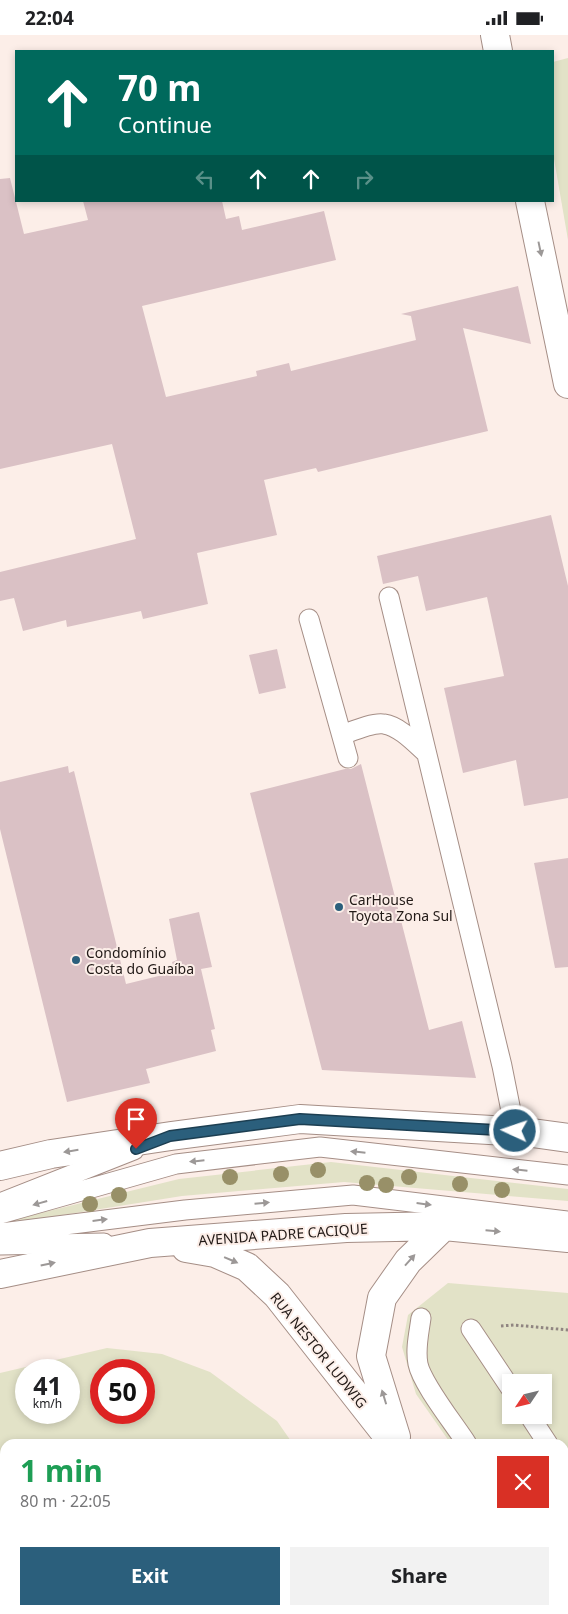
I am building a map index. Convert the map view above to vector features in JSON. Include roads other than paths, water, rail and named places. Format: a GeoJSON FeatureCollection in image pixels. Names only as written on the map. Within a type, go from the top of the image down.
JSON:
{"type":"FeatureCollection","features":[{"type":"Feature","properties":{"kind":"main road"},"geometry":{"type":"LineString","coordinates":[[495,35],[498,50]]}},
{"type":"Feature","properties":{"kind":"main road"},"geometry":{"type":"LineString","coordinates":[[530,202],[568,384]]}},
{"type":"Feature","properties":{"kind":"main road"},"geometry":{"type":"LineString","coordinates":[[0,1166],[51,1154],[300,1119],[515,1131],[568,1137]]}},
{"type":"Feature","properties":{"kind":"main road","name":"AVENIDA PADRE CACIQUE"},"geometry":{"type":"LineString","coordinates":[[0,1274],[150,1243],[346,1228],[444,1226],[568,1238]]}},
{"type":"Feature","properties":{"kind":"main road","name":"RUA NESTOR LUDWIG"},"geometry":{"type":"LineString","coordinates":[[396,1439],[371,1356],[382,1298],[408,1261],[444,1226]]}},
{"type":"Feature","properties":{"kind":"main road","name":"RUA NESTOR LUDWIG"},"geometry":{"type":"LineString","coordinates":[[150,1243],[215,1253],[247,1267],[277,1295],[390,1439]]}},
{"type":"Feature","properties":{"kind":"lane"},"geometry":{"type":"LineString","coordinates":[[389,597],[502,1066],[515,1131]]}},
{"type":"Feature","properties":{"kind":"lane"},"geometry":{"type":"LineString","coordinates":[[309,619],[348,758]]}},
{"type":"Feature","properties":{"kind":"lane"},"geometry":{"type":"LineString","coordinates":[[342,735],[365,727],[384,724],[403,733],[426,753]]}},
{"type":"Feature","properties":{"kind":"lane"},"geometry":{"type":"LineString","coordinates":[[0,1203],[170,1136]]}},
{"type":"Feature","properties":{"kind":"lane"},"geometry":{"type":"LineString","coordinates":[[0,1214],[176,1164],[320,1147],[568,1175]]}},
{"type":"Feature","properties":{"kind":"lane"},"geometry":{"type":"LineString","coordinates":[[0,1233],[185,1210],[353,1195],[568,1221]]}},
{"type":"Feature","properties":{"kind":"lane"},"geometry":{"type":"LineString","coordinates":[[0,1245],[150,1243]]}},
{"type":"Feature","properties":{"kind":"lane"},"geometry":{"type":"LineString","coordinates":[[421,1317],[417,1349],[418,1366],[431,1391],[464,1439]]}},
{"type":"Feature","properties":{"kind":"lane"},"geometry":{"type":"LineString","coordinates":[[471,1329],[502,1376]]}},
{"type":"Feature","properties":{"kind":"lane"},"geometry":{"type":"LineString","coordinates":[[535,1424],[545,1439]]}},
{"type":"Feature","properties":{"kind":"place","name":"CarHouse Toyota Zona Sul"},"geometry":{"type":"Point","coordinates":[339,907]}},
{"type":"Feature","properties":{"kind":"place","name":"Condomínio Costa do Guaíba"},"geometry":{"type":"Point","coordinates":[76,960]}}]}
